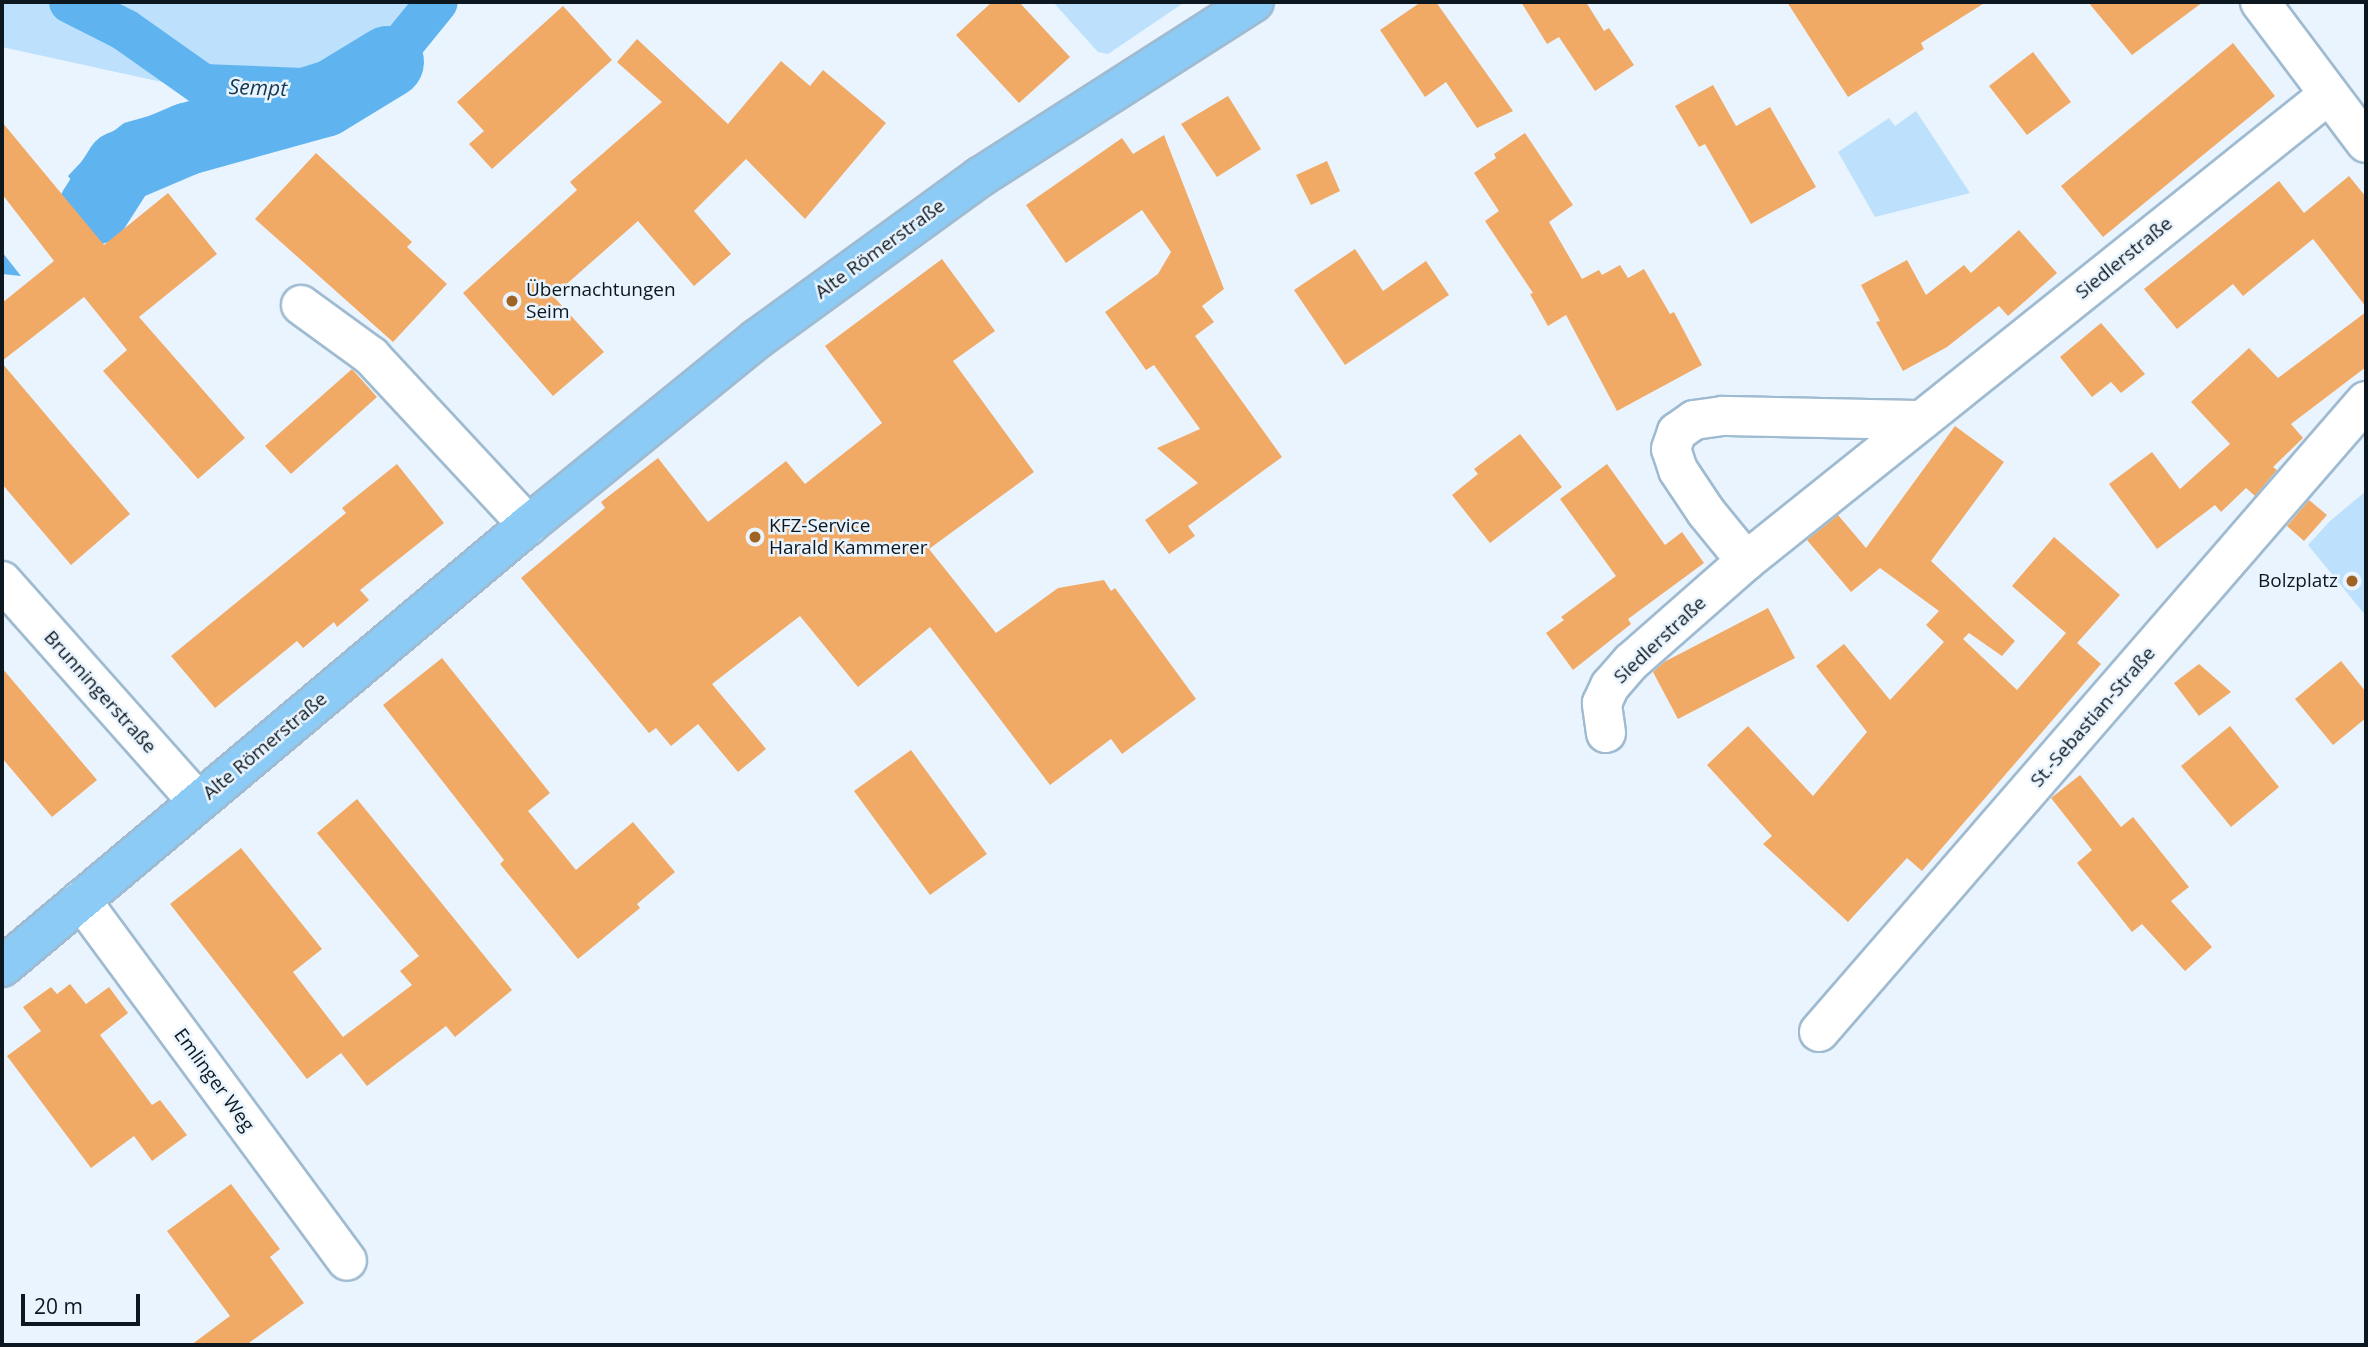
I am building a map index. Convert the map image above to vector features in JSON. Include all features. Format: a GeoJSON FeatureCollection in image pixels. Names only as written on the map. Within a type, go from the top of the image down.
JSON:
{"type":"FeatureCollection","features":[{"type":"Feature","properties":{"kind":"main road","name":"Alte Römerstraße"},"geometry":{"type":"LineString","coordinates":[[2,967],[528,526],[757,339],[927,214],[1254,2]]}},
{"type":"Feature","properties":{"kind":"street"},"geometry":{"type":"LineString","coordinates":[[2260,2],[2366,143]]}},
{"type":"Feature","properties":{"kind":"street","name":"Siedlerstraße"},"geometry":{"type":"LineString","coordinates":[[1606,733],[1602,703],[1610,686],[1631,662],[1746,561],[2328,95]]}},
{"type":"Feature","properties":{"kind":"street"},"geometry":{"type":"LineString","coordinates":[[301,305],[371,356],[528,526]]}},
{"type":"Feature","properties":{"kind":"street","name":"St.-Sebastian-Straße"},"geometry":{"type":"LineString","coordinates":[[1819,1032],[2366,401]]}},
{"type":"Feature","properties":{"kind":"street"},"geometry":{"type":"LineString","coordinates":[[1746,561],[1706,512],[1678,470],[1671,449],[1677,432],[1694,420],[1723,416],[1921,420]]}},
{"type":"Feature","properties":{"kind":"street","name":"Brunningerstraße"},"geometry":{"type":"LineString","coordinates":[[2,582],[198,802]]}},
{"type":"Feature","properties":{"kind":"street","name":"Emlinger Weg"},"geometry":{"type":"LineString","coordinates":[[81,900],[347,1261]]}},
{"type":"Feature","properties":{"kind":"shaded area"},"geometry":{"type":"Polygon","coordinates":[[[2,2],[446,2],[402,69],[323,125],[180,86],[2,47],[2,2]]]}},
{"type":"Feature","properties":{"kind":"shaded area"},"geometry":{"type":"Polygon","coordinates":[[[1053,2],[1185,2],[1108,54],[1098,52],[1053,2]]]}},
{"type":"Feature","properties":{"kind":"shaded area"},"geometry":{"type":"Polygon","coordinates":[[[1916,111],[1970,193],[1875,217],[1838,152],[1889,118],[1895,126],[1916,111]]]}},
{"type":"Feature","properties":{"kind":"shaded area","name":"Bolzplatz"},"geometry":{"type":"Polygon","coordinates":[[[2366,491],[2366,616],[2308,545],[2330,521],[2366,491]]]}},
{"type":"Feature","properties":{"kind":"water"},"geometry":{"type":"Polygon","coordinates":[[[218,104],[262,108],[307,107],[279,134],[195,159],[163,174],[135,203],[130,218],[113,233],[68,176],[101,141],[124,123],[181,107],[218,104]]]}},
{"type":"Feature","properties":{"kind":"water"},"geometry":{"type":"Polygon","coordinates":[[[2,252],[21,276],[2,274],[2,252]]]}},
{"type":"Feature","properties":{"kind":"building"},"geometry":{"type":"Polygon","coordinates":[[[992,2],[1019,2],[1070,57],[1019,103],[956,35],[992,2]]]}},
{"type":"Feature","properties":{"kind":"building"},"geometry":{"type":"Polygon","coordinates":[[[1421,2],[1436,2],[1513,111],[1477,128],[1446,82],[1425,97],[1380,30],[1421,2]]]}},
{"type":"Feature","properties":{"kind":"building"},"geometry":{"type":"Polygon","coordinates":[[[1521,2],[1586,2],[1604,31],[1609,28],[1634,65],[1595,91],[1559,37],[1547,44],[1521,2]]]}},
{"type":"Feature","properties":{"kind":"building"},"geometry":{"type":"Polygon","coordinates":[[[1787,2],[1986,2],[1921,43],[1924,49],[1848,97],[1787,2]]]}},
{"type":"Feature","properties":{"kind":"building"},"geometry":{"type":"Polygon","coordinates":[[[2088,2],[2203,2],[2132,55],[2088,2]]]}},
{"type":"Feature","properties":{"kind":"building"},"geometry":{"type":"Polygon","coordinates":[[[563,6],[612,60],[492,169],[469,144],[484,131],[457,102],[563,6]]]}},
{"type":"Feature","properties":{"kind":"building"},"geometry":{"type":"Polygon","coordinates":[[[637,39],[728,124],[781,61],[810,86],[823,70],[886,123],[805,219],[746,159],[694,211],[731,254],[694,286],[638,221],[553,296],[604,352],[553,396],[463,293],[577,190],[570,182],[662,102],[617,62],[637,39]]]}},
{"type":"Feature","properties":{"kind":"building"},"geometry":{"type":"Polygon","coordinates":[[[2233,43],[2275,96],[2103,237],[2061,186],[2233,43]]]}},
{"type":"Feature","properties":{"kind":"building"},"geometry":{"type":"Polygon","coordinates":[[[2033,52],[2071,102],[2027,135],[1989,86],[2033,52]]]}},
{"type":"Feature","properties":{"kind":"building"},"geometry":{"type":"Polygon","coordinates":[[[1713,85],[1736,126],[1770,107],[1816,187],[1751,224],[1705,144],[1699,147],[1675,106],[1713,85]]]}},
{"type":"Feature","properties":{"kind":"building"},"geometry":{"type":"Polygon","coordinates":[[[1228,96],[1261,149],[1217,177],[1181,124],[1228,96]]]}},
{"type":"Feature","properties":{"kind":"building"},"geometry":{"type":"Polygon","coordinates":[[[2,122],[104,245],[168,193],[217,254],[139,317],[245,438],[198,479],[103,371],[127,350],[84,297],[2,361],[2,303],[54,261],[2,194],[2,122]]]}},
{"type":"Feature","properties":{"kind":"building"},"geometry":{"type":"Polygon","coordinates":[[[1525,133],[1573,205],[1549,222],[1582,279],[1599,270],[1602,275],[1620,265],[1628,278],[1644,269],[1670,314],[1674,312],[1702,365],[1617,411],[1566,315],[1548,326],[1530,294],[1533,293],[1485,221],[1499,211],[1474,173],[1496,158],[1494,154],[1525,133]]]}},
{"type":"Feature","properties":{"kind":"building"},"geometry":{"type":"Polygon","coordinates":[[[1164,135],[1224,289],[1202,306],[1214,322],[1195,336],[1282,457],[1188,526],[1195,536],[1169,554],[1145,520],[1198,483],[1157,448],[1200,429],[1154,365],[1146,370],[1105,312],[1158,274],[1171,252],[1142,210],[1066,263],[1026,205],[1122,138],[1133,154],[1164,135]]]}},
{"type":"Feature","properties":{"kind":"building"},"geometry":{"type":"Polygon","coordinates":[[[316,153],[412,242],[407,247],[447,284],[393,342],[255,219],[316,153]]]}},
{"type":"Feature","properties":{"kind":"building"},"geometry":{"type":"Polygon","coordinates":[[[1327,161],[1340,191],[1311,205],[1296,175],[1327,161]]]}},
{"type":"Feature","properties":{"kind":"building"},"geometry":{"type":"Polygon","coordinates":[[[2349,176],[2366,197],[2366,307],[2313,239],[2243,296],[2233,284],[2177,329],[2144,289],[2279,181],[2304,213],[2349,176]]]}},
{"type":"Feature","properties":{"kind":"building"},"geometry":{"type":"Polygon","coordinates":[[[2019,230],[2057,273],[2008,316],[1999,306],[1947,347],[1903,371],[1876,322],[1880,321],[1861,285],[1907,260],[1926,295],[1964,265],[1971,273],[2019,230]]]}},
{"type":"Feature","properties":{"kind":"building"},"geometry":{"type":"Polygon","coordinates":[[[1355,249],[1383,291],[1426,261],[1449,295],[1345,365],[1294,290],[1355,249]]]}},
{"type":"Feature","properties":{"kind":"building"},"geometry":{"type":"Polygon","coordinates":[[[942,259],[995,331],[953,361],[1034,472],[929,549],[996,633],[1058,588],[1104,580],[1111,591],[1115,588],[1196,699],[1122,754],[1111,739],[1050,785],[930,627],[858,687],[800,616],[712,684],[766,749],[738,772],[698,724],[671,746],[656,728],[649,733],[521,578],[605,508],[601,502],[658,458],[708,522],[786,461],[805,484],[882,423],[825,346],[942,259]]]}},
{"type":"Feature","properties":{"kind":"building"},"geometry":{"type":"Polygon","coordinates":[[[2366,312],[2366,367],[2291,424],[2303,438],[2273,467],[2277,470],[2255,496],[2246,488],[2221,512],[2215,505],[2157,549],[2109,484],[2152,452],[2180,489],[2230,444],[2191,402],[2249,348],[2278,378],[2366,312]]]}},
{"type":"Feature","properties":{"kind":"building"},"geometry":{"type":"Polygon","coordinates":[[[2101,323],[2145,374],[2121,393],[2111,382],[2092,397],[2060,357],[2101,323]]]}},
{"type":"Feature","properties":{"kind":"building"},"geometry":{"type":"Polygon","coordinates":[[[2,363],[130,514],[71,565],[2,484],[2,363]]]}},
{"type":"Feature","properties":{"kind":"building"},"geometry":{"type":"Polygon","coordinates":[[[352,369],[377,397],[291,474],[265,446],[352,369]]]}},
{"type":"Feature","properties":{"kind":"building"},"geometry":{"type":"Polygon","coordinates":[[[1955,426],[2004,462],[1931,561],[2015,641],[2002,656],[1969,633],[1963,639],[2017,690],[2066,633],[2012,586],[2054,537],[2120,595],[2077,643],[2101,664],[1922,871],[1907,858],[1848,922],[1763,844],[1772,836],[1707,765],[1748,726],[1813,796],[1867,732],[1816,666],[1844,644],[1890,700],[1944,642],[1926,625],[1939,611],[1880,568],[1851,592],[1807,540],[1838,515],[1866,548],[1955,426]]]}},
{"type":"Feature","properties":{"kind":"building"},"geometry":{"type":"Polygon","coordinates":[[[1520,434],[1562,487],[1490,543],[1452,495],[1478,474],[1474,469],[1520,434]]]}},
{"type":"Feature","properties":{"kind":"building"},"geometry":{"type":"Polygon","coordinates":[[[397,464],[444,523],[360,590],[369,600],[337,627],[334,622],[303,648],[297,641],[215,708],[171,656],[346,513],[342,508],[397,464]]]}},
{"type":"Feature","properties":{"kind":"building"},"geometry":{"type":"Polygon","coordinates":[[[1607,464],[1665,545],[1682,532],[1704,563],[1628,619],[1631,624],[1573,670],[1546,633],[1564,620],[1561,617],[1616,576],[1560,499],[1607,464]]]}},
{"type":"Feature","properties":{"kind":"building"},"geometry":{"type":"Polygon","coordinates":[[[2309,500],[2327,515],[2304,541],[2287,526],[2309,500]]]}},
{"type":"Feature","properties":{"kind":"building"},"geometry":{"type":"Polygon","coordinates":[[[1768,608],[1795,658],[1678,719],[1653,672],[1664,662],[1768,608]]]}},
{"type":"Feature","properties":{"kind":"building"},"geometry":{"type":"Polygon","coordinates":[[[442,658],[550,793],[528,811],[576,870],[633,822],[675,872],[637,904],[640,908],[578,959],[500,864],[504,860],[383,705],[442,658]]]}},
{"type":"Feature","properties":{"kind":"building"},"geometry":{"type":"Polygon","coordinates":[[[2341,661],[2366,692],[2366,718],[2333,745],[2295,699],[2341,661]]]}},
{"type":"Feature","properties":{"kind":"building"},"geometry":{"type":"Polygon","coordinates":[[[2199,664],[2231,692],[2199,716],[2174,683],[2199,664]]]}},
{"type":"Feature","properties":{"kind":"building"},"geometry":{"type":"Polygon","coordinates":[[[2,668],[97,780],[52,817],[2,758],[2,668]]]}},
{"type":"Feature","properties":{"kind":"building"},"geometry":{"type":"Polygon","coordinates":[[[2230,726],[2279,787],[2231,827],[2181,766],[2230,726]]]}},
{"type":"Feature","properties":{"kind":"building"},"geometry":{"type":"Polygon","coordinates":[[[911,750],[987,854],[930,895],[854,791],[911,750]]]}},
{"type":"Feature","properties":{"kind":"building"},"geometry":{"type":"Polygon","coordinates":[[[2080,775],[2121,827],[2133,817],[2189,887],[2171,901],[2212,947],[2185,971],[2142,924],[2132,932],[2077,863],[2092,850],[2051,798],[2080,775]]]}},
{"type":"Feature","properties":{"kind":"building"},"geometry":{"type":"Polygon","coordinates":[[[357,799],[512,990],[455,1037],[446,1026],[367,1086],[341,1053],[307,1079],[170,904],[241,848],[322,949],[293,972],[343,1037],[412,985],[400,971],[419,956],[317,833],[357,799]]]}},
{"type":"Feature","properties":{"kind":"building"},"geometry":{"type":"Polygon","coordinates":[[[70,984],[86,1004],[109,987],[128,1013],[100,1035],[152,1105],[160,1100],[187,1135],[152,1161],[134,1136],[91,1168],[7,1056],[41,1031],[23,1007],[51,987],[57,994],[70,984]]]}},
{"type":"Feature","properties":{"kind":"building"},"geometry":{"type":"Polygon","coordinates":[[[231,1184],[280,1249],[270,1257],[304,1303],[246,1345],[191,1345],[230,1316],[167,1231],[231,1184]]]}},
{"type":"Feature","properties":{"kind":"waterway","name":"Sempt"},"geometry":{"type":"LineString","coordinates":[[70,2],[125,30],[203,85],[303,89],[388,62],[437,2]]}},
{"type":"Feature","properties":{"kind":"waterway"},"geometry":{"type":"LineString","coordinates":[[94,209],[121,167],[187,139],[324,101],[388,62]]}},
{"type":"Feature","properties":{"kind":"place","name":"Übernachtungen Seim"},"geometry":{"type":"Point","coordinates":[512,301]}},
{"type":"Feature","properties":{"kind":"place","name":"KFZ-Service Harald Kammerer"},"geometry":{"type":"Point","coordinates":[755,537]}},
{"type":"Feature","properties":{"kind":"place","name":"Bolzplatz"},"geometry":{"type":"Point","coordinates":[2352,581]}}]}
